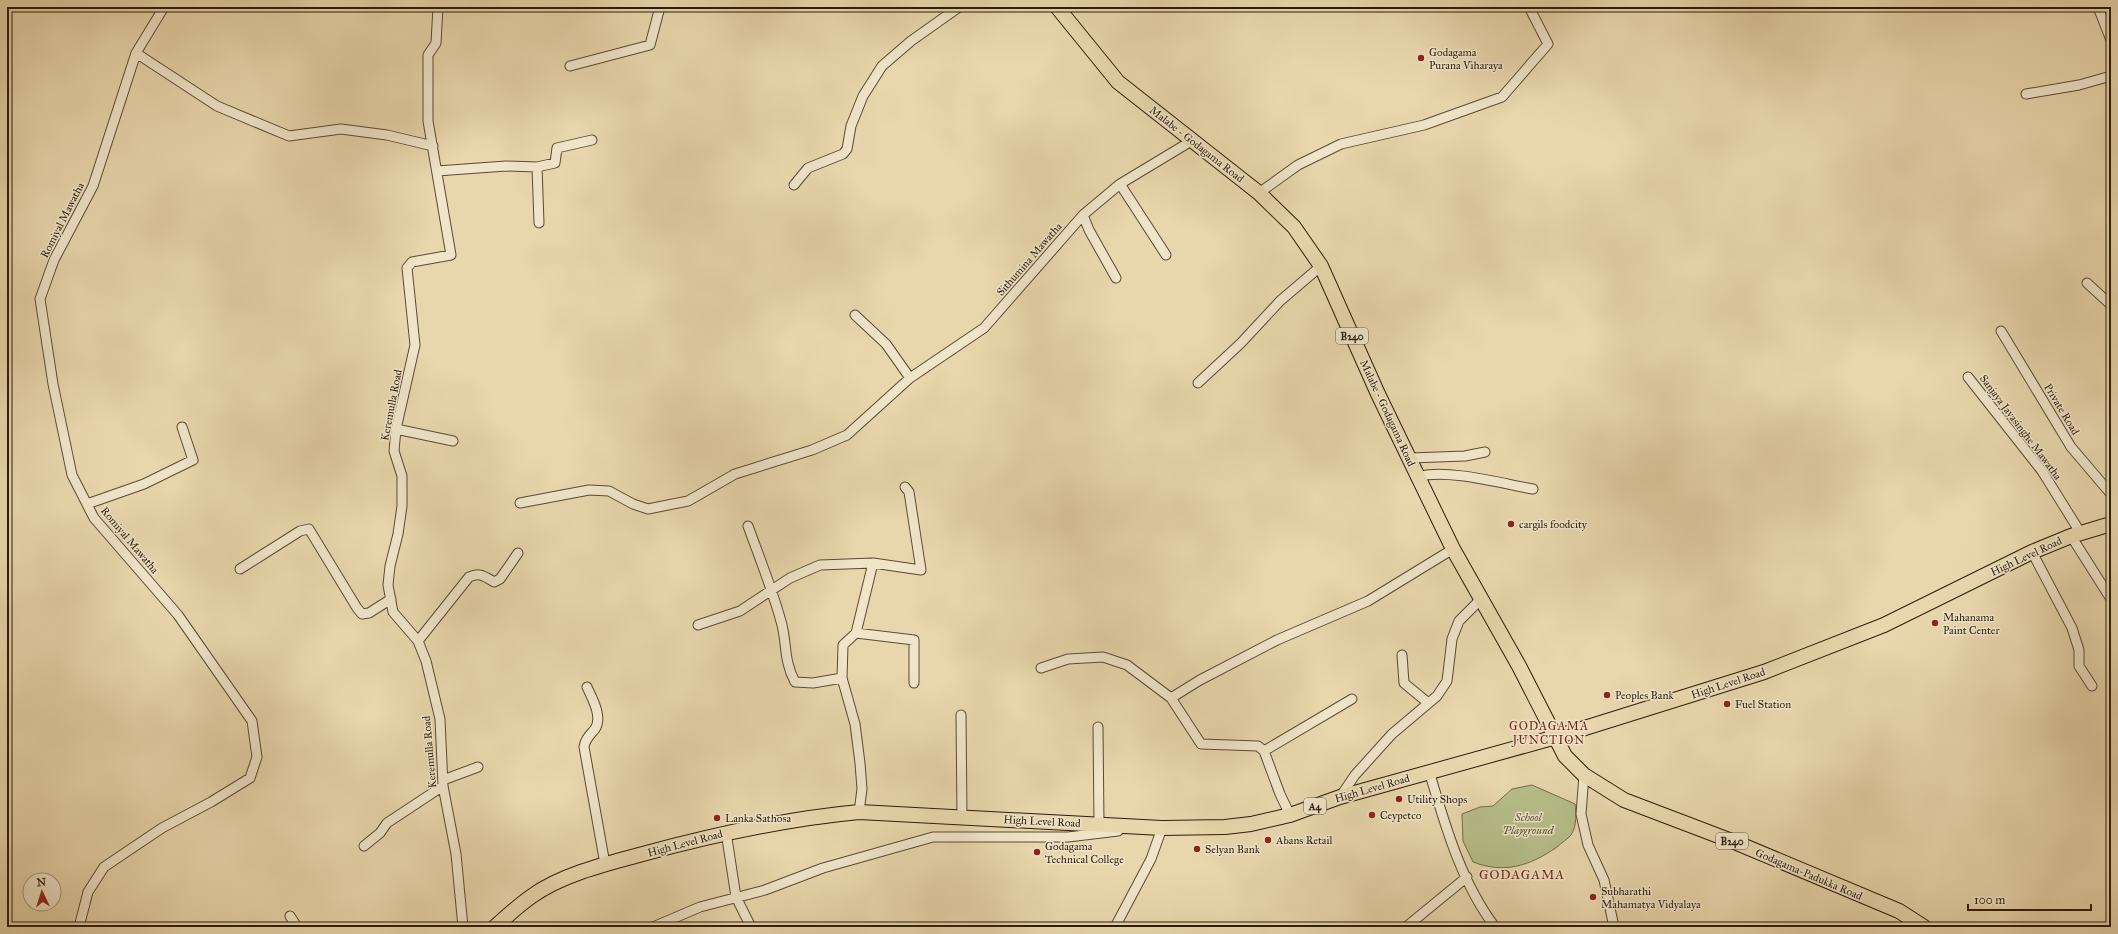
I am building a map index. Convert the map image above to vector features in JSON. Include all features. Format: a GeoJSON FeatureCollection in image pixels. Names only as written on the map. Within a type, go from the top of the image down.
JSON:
{"type":"FeatureCollection","features":[{"type":"Feature","properties":{"kind":"main road","name":"Malabe - Godagama Road"},"geometry":{"type":"LineString","coordinates":[[1057,7],[1118,82],[1260,193],[1294,227],[1321,266],[1378,394],[1453,549],[1556,737]]}},
{"type":"Feature","properties":{"kind":"main road","name":"High Level Road"},"geometry":{"type":"LineString","coordinates":[[495,927],[532,895],[561,880],[605,864],[726,832],[826,815],[859,812],[1099,823],[1155,828],[1226,827],[1251,824],[1290,815],[1340,797],[1556,737],[1764,672],[1884,625],[2032,552],[2076,534],[2111,524]]}},
{"type":"Feature","properties":{"kind":"main road","name":"Godagama-Padukka Road"},"geometry":{"type":"LineString","coordinates":[[1556,737],[1565,756],[1584,775],[1624,800],[1737,843],[1892,908],[1924,927]]}},
{"type":"Feature","properties":{"kind":"street","name":"Romiyal Mawatha"},"geometry":{"type":"LineString","coordinates":[[79,927],[88,892],[104,867],[162,828],[211,802],[250,778],[257,757],[252,721],[218,670],[178,615],[94,518],[72,475],[52,384],[40,299],[54,260],[93,186],[136,53],[164,7]]}},
{"type":"Feature","properties":{"kind":"street","name":"Keremulla Road"},"geometry":{"type":"LineString","coordinates":[[438,7],[436,43],[428,56],[428,121],[451,255],[412,262],[407,268],[415,345],[396,429],[394,451],[402,476],[402,506],[398,534],[390,566],[388,586],[394,612],[418,641],[426,662],[440,719],[443,783],[456,854],[463,927]]}},
{"type":"Feature","properties":{"kind":"street"},"geometry":{"type":"LineString","coordinates":[[570,66],[650,45],[660,7]]}},
{"type":"Feature","properties":{"kind":"street"},"geometry":{"type":"LineString","coordinates":[[794,185],[808,168],[843,154],[847,149],[851,126],[862,96],[882,66],[911,41],[958,7]]}},
{"type":"Feature","properties":{"kind":"street"},"geometry":{"type":"LineString","coordinates":[[1260,193],[1298,165],[1342,144],[1424,125],[1502,97],[1548,44],[1528,7]]}},
{"type":"Feature","properties":{"kind":"street"},"geometry":{"type":"LineString","coordinates":[[2098,7],[2111,40]]}},
{"type":"Feature","properties":{"kind":"street"},"geometry":{"type":"LineString","coordinates":[[136,53],[217,106],[290,136],[340,129],[387,135],[433,146]]}},
{"type":"Feature","properties":{"kind":"street"},"geometry":{"type":"LineString","coordinates":[[2026,94],[2079,85],[2111,76]]}},
{"type":"Feature","properties":{"kind":"street"},"geometry":{"type":"LineString","coordinates":[[437,171],[506,166],[537,167],[555,162],[556,148],[592,140]]}},
{"type":"Feature","properties":{"kind":"street","name":"Sithumina Mawatha"},"geometry":{"type":"LineString","coordinates":[[520,503],[590,490],[609,491],[633,504],[648,509],[688,501],[735,474],[812,450],[847,435],[910,378],[984,328],[1083,215],[1120,184],[1193,140]]}},
{"type":"Feature","properties":{"kind":"street"},"geometry":{"type":"LineString","coordinates":[[537,167],[540,222]]}},
{"type":"Feature","properties":{"kind":"street"},"geometry":{"type":"LineString","coordinates":[[1120,184],[1166,255]]}},
{"type":"Feature","properties":{"kind":"street"},"geometry":{"type":"LineString","coordinates":[[1083,215],[1089,230],[1116,278]]}},
{"type":"Feature","properties":{"kind":"street"},"geometry":{"type":"LineString","coordinates":[[1198,383],[1241,343],[1280,301],[1321,266]]}},
{"type":"Feature","properties":{"kind":"street"},"geometry":{"type":"LineString","coordinates":[[2087,283],[2111,305]]}},
{"type":"Feature","properties":{"kind":"street"},"geometry":{"type":"LineString","coordinates":[[855,315],[886,344],[910,378]]}},
{"type":"Feature","properties":{"kind":"street","name":"Private Road"},"geometry":{"type":"LineString","coordinates":[[2001,330],[2071,447],[2111,494]]}},
{"type":"Feature","properties":{"kind":"street","name":"Sanjaya Jayasinghe Mawatha"},"geometry":{"type":"LineString","coordinates":[[1968,377],[2042,471],[2111,599]]}},
{"type":"Feature","properties":{"kind":"street"},"geometry":{"type":"LineString","coordinates":[[87,504],[144,484],[193,460],[182,427]]}},
{"type":"Feature","properties":{"kind":"street"},"geometry":{"type":"LineString","coordinates":[[396,429],[453,441]]}},
{"type":"Feature","properties":{"kind":"street"},"geometry":{"type":"LineString","coordinates":[[1410,458],[1465,456],[1485,452]]}},
{"type":"Feature","properties":{"kind":"street"},"geometry":{"type":"LineString","coordinates":[[1418,477],[1428,474],[1470,478],[1534,489]]}},
{"type":"Feature","properties":{"kind":"street"},"geometry":{"type":"LineString","coordinates":[[698,625],[740,611],[790,578],[820,565],[873,563],[921,570],[909,492],[905,487]]}},
{"type":"Feature","properties":{"kind":"street"},"geometry":{"type":"LineString","coordinates":[[748,526],[772,591],[782,628],[788,668],[795,682],[813,683],[842,678]]}},
{"type":"Feature","properties":{"kind":"street"},"geometry":{"type":"LineString","coordinates":[[240,569],[300,531],[309,529],[362,614],[368,613],[391,599]]}},
{"type":"Feature","properties":{"kind":"street"},"geometry":{"type":"LineString","coordinates":[[1171,698],[1200,680],[1277,640],[1368,601],[1453,549]]}},
{"type":"Feature","properties":{"kind":"street"},"geometry":{"type":"LineString","coordinates":[[2032,552],[2072,628],[2079,650],[2079,666],[2092,686]]}},
{"type":"Feature","properties":{"kind":"street"},"geometry":{"type":"LineString","coordinates":[[418,641],[470,577],[476,574],[484,576],[494,582],[500,579],[518,553]]}},
{"type":"Feature","properties":{"kind":"street"},"geometry":{"type":"LineString","coordinates":[[859,812],[862,789],[860,763],[854,724],[842,678],[843,645],[856,633],[873,563]]}},
{"type":"Feature","properties":{"kind":"street"},"geometry":{"type":"LineString","coordinates":[[1340,797],[1355,775],[1392,734],[1427,702],[1437,696],[1447,681],[1452,639],[1460,621],[1481,599]]}},
{"type":"Feature","properties":{"kind":"street"},"geometry":{"type":"LineString","coordinates":[[856,633],[914,640],[914,683]]}},
{"type":"Feature","properties":{"kind":"street"},"geometry":{"type":"LineString","coordinates":[[1402,655],[1404,683],[1427,702]]}},
{"type":"Feature","properties":{"kind":"street"},"geometry":{"type":"LineString","coordinates":[[1041,668],[1068,659],[1103,657],[1127,665],[1171,698],[1201,744],[1258,746],[1264,751],[1280,794],[1290,815]]}},
{"type":"Feature","properties":{"kind":"street"},"geometry":{"type":"LineString","coordinates":[[587,686],[596,707],[597,721],[596,727],[586,740],[584,747],[605,864]]}},
{"type":"Feature","properties":{"kind":"street"},"geometry":{"type":"LineString","coordinates":[[1264,751],[1352,699]]}},
{"type":"Feature","properties":{"kind":"street"},"geometry":{"type":"LineString","coordinates":[[961,714],[962,817]]}},
{"type":"Feature","properties":{"kind":"street"},"geometry":{"type":"LineString","coordinates":[[1098,727],[1099,823]]}},
{"type":"Feature","properties":{"kind":"street"},"geometry":{"type":"LineString","coordinates":[[364,846],[380,833],[387,823],[443,783],[478,767]]}},
{"type":"Feature","properties":{"kind":"street"},"geometry":{"type":"LineString","coordinates":[[1430,771],[1456,855],[1484,912],[1495,927]]}},
{"type":"Feature","properties":{"kind":"street"},"geometry":{"type":"LineString","coordinates":[[1584,775],[1581,814],[1588,845],[1604,880],[1614,927]]}},
{"type":"Feature","properties":{"kind":"street"},"geometry":{"type":"LineString","coordinates":[[653,927],[700,907],[765,890],[823,868],[933,837],[1068,837],[1155,828],[1151,859],[1115,927]]}},
{"type":"Feature","properties":{"kind":"street"},"geometry":{"type":"LineString","coordinates":[[726,832],[736,897],[751,927]]}},
{"type":"Feature","properties":{"kind":"street"},"geometry":{"type":"LineString","coordinates":[[1406,927],[1466,877]]}},
{"type":"Feature","properties":{"kind":"street"},"geometry":{"type":"LineString","coordinates":[[290,916],[298,927]]}},
{"type":"Feature","properties":{"kind":"green space","name":"School Playground"},"geometry":{"type":"Polygon","coordinates":[[[1532,785],[1575,804],[1575,824],[1571,835],[1547,854],[1527,863],[1506,868],[1484,866],[1473,862],[1463,841],[1462,814],[1480,807],[1493,806],[1512,789],[1532,785]]]}},
{"type":"Feature","properties":{"kind":"place","name":"Godagama Purana Viharaya"},"geometry":{"type":"Point","coordinates":[1421,58]}},
{"type":"Feature","properties":{"kind":"place","name":"cargils foodcity"},"geometry":{"type":"Point","coordinates":[1511,524]}},
{"type":"Feature","properties":{"kind":"place","name":"Mahanama Paint Center"},"geometry":{"type":"Point","coordinates":[1935,623]}},
{"type":"Feature","properties":{"kind":"place","name":"Peoples Bank"},"geometry":{"type":"Point","coordinates":[1607,695]}},
{"type":"Feature","properties":{"kind":"place","name":"Fuel Station"},"geometry":{"type":"Point","coordinates":[1727,704]}},
{"type":"Feature","properties":{"kind":"place","name":"Utility Shops"},"geometry":{"type":"Point","coordinates":[1399,799]}},
{"type":"Feature","properties":{"kind":"place","name":"Ceypetco"},"geometry":{"type":"Point","coordinates":[1372,815]}},
{"type":"Feature","properties":{"kind":"place","name":"Lanka Sathosa"},"geometry":{"type":"Point","coordinates":[717,818]}},
{"type":"Feature","properties":{"kind":"place","name":"Abans Retail"},"geometry":{"type":"Point","coordinates":[1268,840]}},
{"type":"Feature","properties":{"kind":"place","name":"Selyan Bank"},"geometry":{"type":"Point","coordinates":[1197,849]}},
{"type":"Feature","properties":{"kind":"place","name":"Godagama Technical College"},"geometry":{"type":"Point","coordinates":[1037,852]}},
{"type":"Feature","properties":{"kind":"place","name":"Subharathi Mahamatya Vidyalaya"},"geometry":{"type":"Point","coordinates":[1593,897]}},
{"type":"Feature","properties":{"kind":"district","name":"GODAGAMA JUNCTION"},"geometry":{"type":"Point","coordinates":[1549,733]}},
{"type":"Feature","properties":{"kind":"district","name":"GODAGAMA"},"geometry":{"type":"Point","coordinates":[1522,874]}}]}
